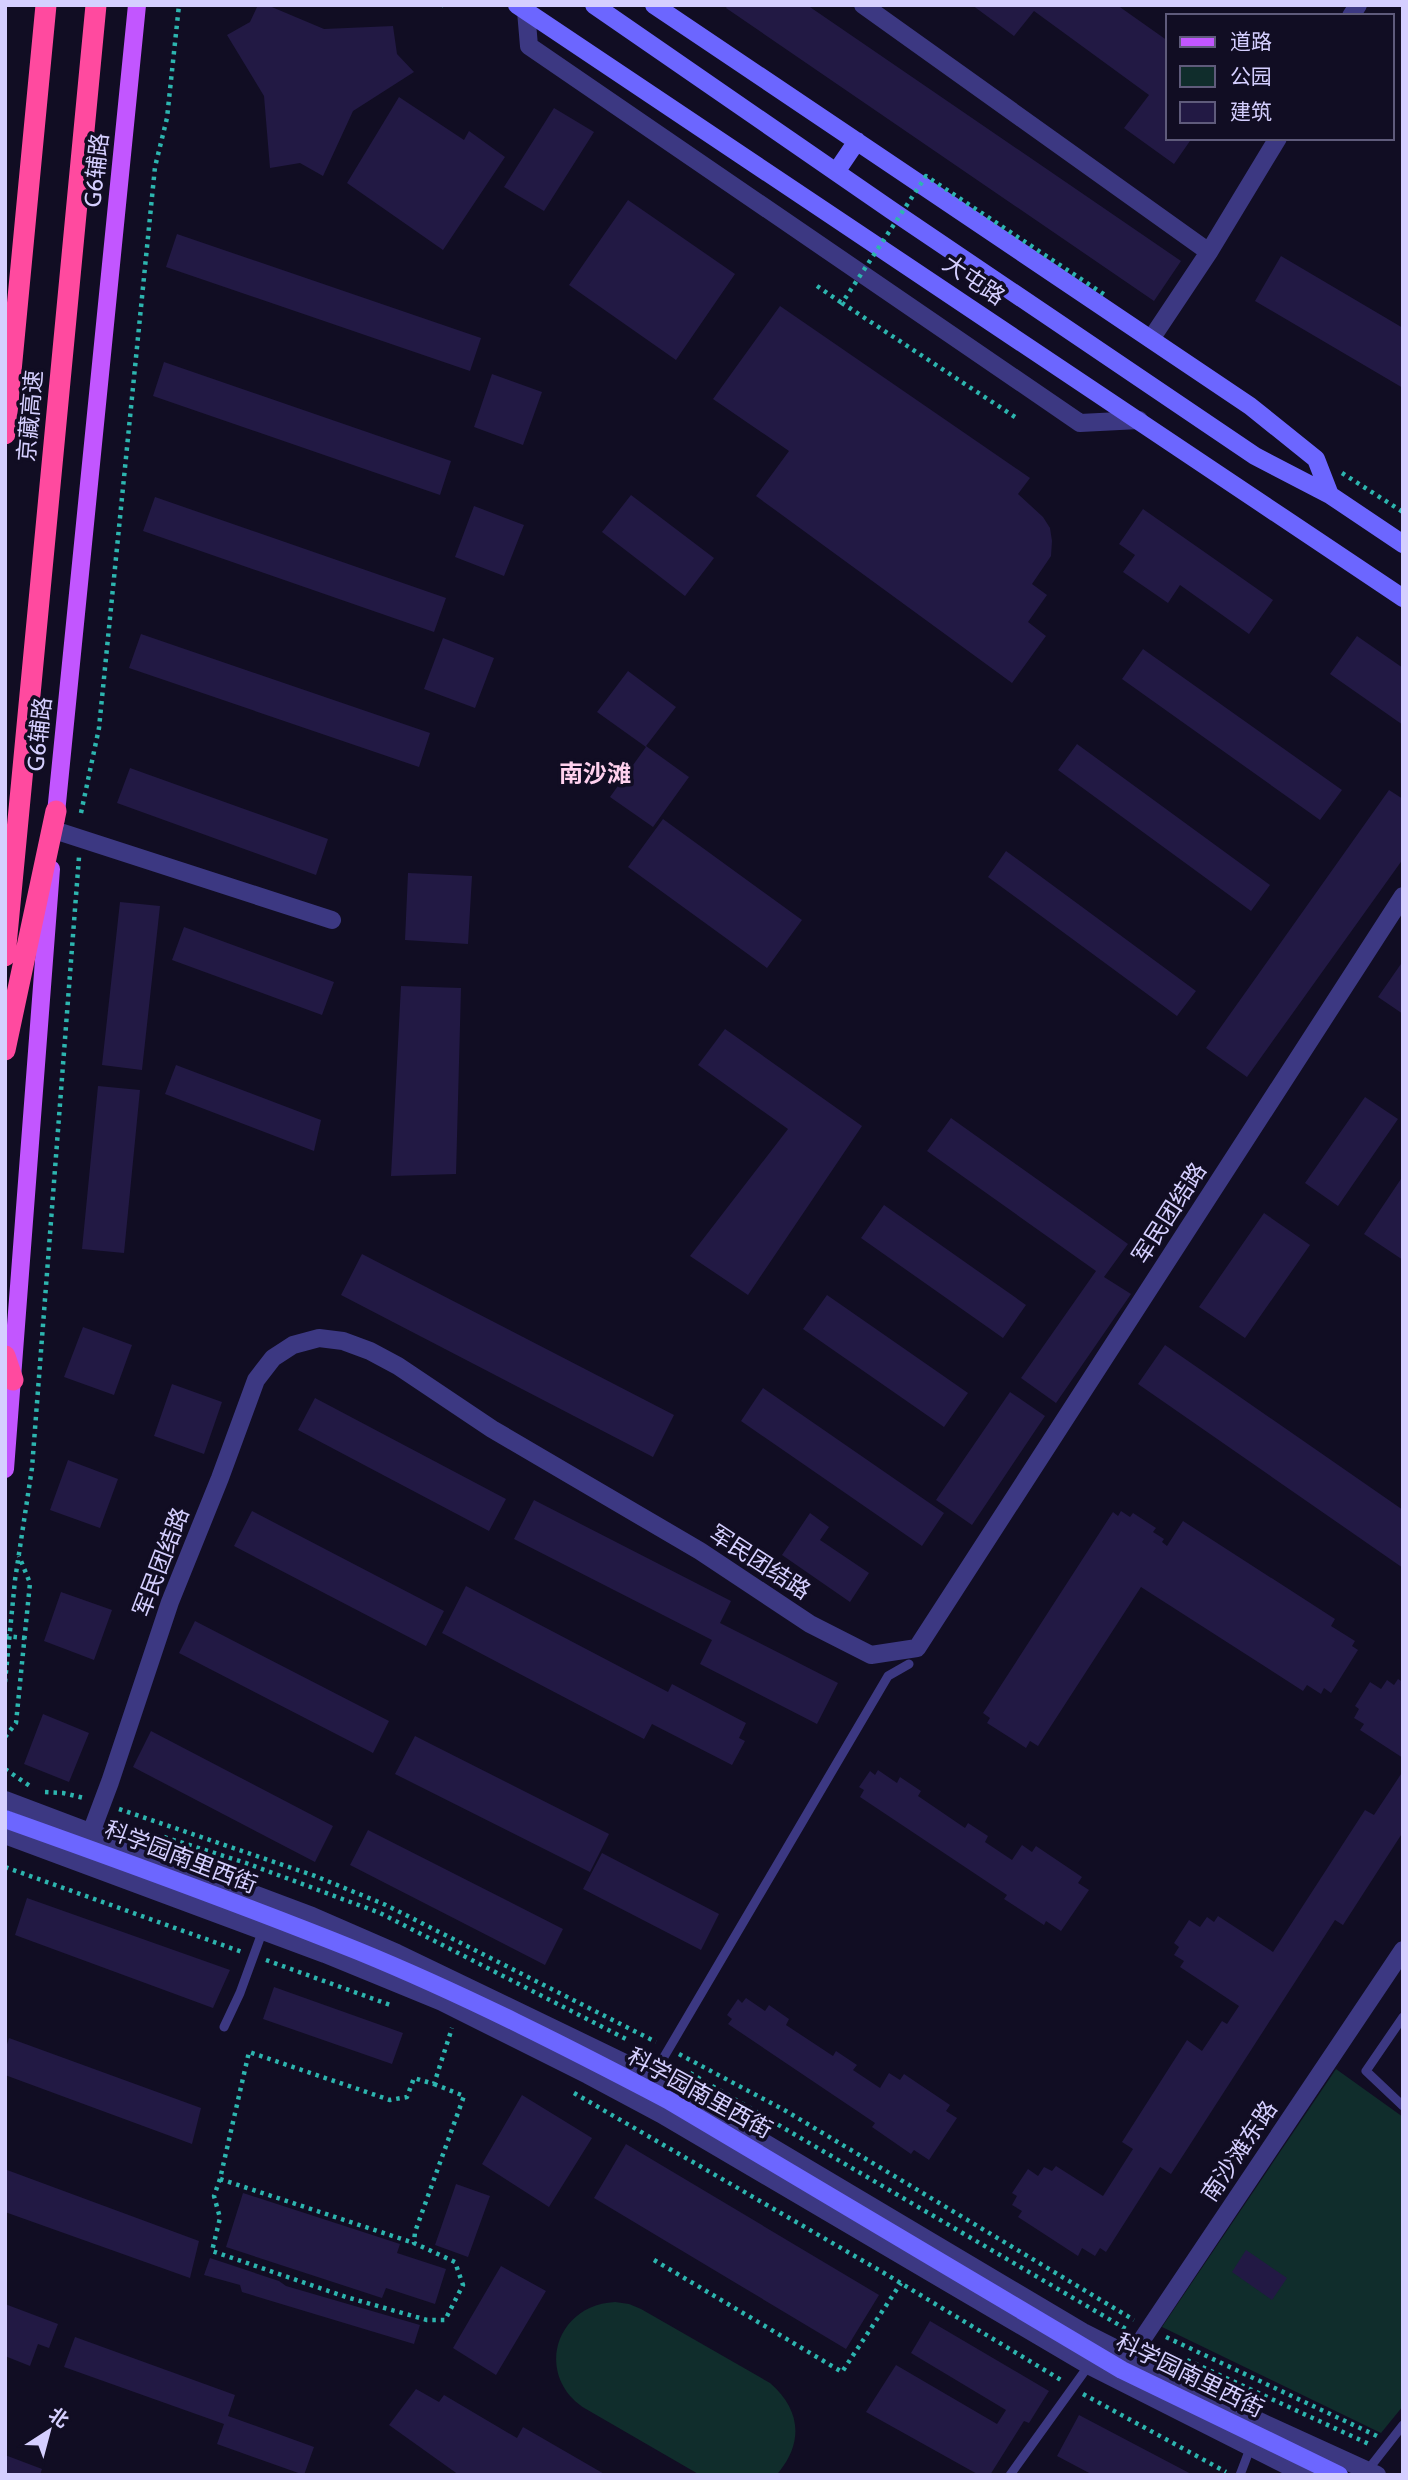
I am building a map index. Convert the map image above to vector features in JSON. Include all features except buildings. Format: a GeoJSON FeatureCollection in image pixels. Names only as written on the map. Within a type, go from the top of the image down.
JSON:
{"type":"FeatureCollection","features":[{"type":"Feature","properties":{"kind":"highway","name":"京藏高速"},"geometry":{"type":"LineString","coordinates":[[5,434],[46,5]]}},
{"type":"Feature","properties":{"kind":"highway","name":"京藏高速"},"geometry":{"type":"LineString","coordinates":[[5,956],[96,5]]}},
{"type":"Feature","properties":{"kind":"highway"},"geometry":{"type":"LineString","coordinates":[[5,1050],[55,820]]}},
{"type":"Feature","properties":{"kind":"highway"},"geometry":{"type":"LineString","coordinates":[[5,1356],[13,1380]]}},
{"type":"Feature","properties":{"kind":"main road","name":"G6辅路"},"geometry":{"type":"LineString","coordinates":[[5,1469],[55,820],[137,5]]}},
{"type":"Feature","properties":{"kind":"street","name":"大屯路"},"geometry":{"type":"LineString","coordinates":[[594,5],[1255,456],[1330,495],[1403,544]]}},
{"type":"Feature","properties":{"kind":"street"},"geometry":{"type":"LineString","coordinates":[[654,5],[1250,406],[1317,459],[1330,495]]}},
{"type":"Feature","properties":{"kind":"street"},"geometry":{"type":"LineString","coordinates":[[863,5],[1209,252]]}},
{"type":"Feature","properties":{"kind":"street"},"geometry":{"type":"LineString","coordinates":[[522,8],[528,46],[1080,423],[1139,420]]}},
{"type":"Feature","properties":{"kind":"street","name":"大屯路"},"geometry":{"type":"LineString","coordinates":[[522,8],[1403,598]]}},
{"type":"Feature","properties":{"kind":"street"},"geometry":{"type":"LineString","coordinates":[[1151,339],[1209,252],[1277,140]]}},
{"type":"Feature","properties":{"kind":"street"},"geometry":{"type":"LineString","coordinates":[[836,172],[857,141]]}},
{"type":"Feature","properties":{"kind":"street"},"geometry":{"type":"LineString","coordinates":[[55,820],[332,920]]}},
{"type":"Feature","properties":{"kind":"street","name":"军民团结路"},"geometry":{"type":"LineString","coordinates":[[86,1847],[170,1602],[256,1380],[273,1358],[293,1345],[319,1338],[343,1341],[398,1366],[492,1429],[700,1551],[810,1624],[871,1655],[917,1648],[1403,896]]}},
{"type":"Feature","properties":{"kind":"street"},"geometry":{"type":"LineString","coordinates":[[5,1800],[86,1847]]}},
{"type":"Feature","properties":{"kind":"street","name":"科学园南里西街"},"geometry":{"type":"LineString","coordinates":[[5,1819],[267,1916],[401,1970],[645,2089],[1094,2354],[1339,2475]]}},
{"type":"Feature","properties":{"kind":"street"},"geometry":{"type":"LineString","coordinates":[[5,1835],[86,1847]]}},
{"type":"Feature","properties":{"kind":"street","name":"南沙滩东路"},"geometry":{"type":"LineString","coordinates":[[1122,2369],[1403,1950]]}},
{"type":"Feature","properties":{"kind":"street"},"geometry":{"type":"LineString","coordinates":[[1255,2435],[1369,2473]]}},
{"type":"Feature","properties":{"kind":"street"},"geometry":{"type":"LineString","coordinates":[[1255,2435],[1306,2475]]}},
{"type":"Feature","properties":{"kind":"lane"},"geometry":{"type":"LineString","coordinates":[[645,2089],[888,1676],[909,1664]]}},
{"type":"Feature","properties":{"kind":"lane"},"geometry":{"type":"LineString","coordinates":[[224,2027],[240,1993],[267,1916]]}},
{"type":"Feature","properties":{"kind":"lane"},"geometry":{"type":"LineString","coordinates":[[1403,2017],[1366,2071],[1403,2106]]}},
{"type":"Feature","properties":{"kind":"lane"},"geometry":{"type":"LineString","coordinates":[[1010,2475],[1094,2354]]}},
{"type":"Feature","properties":{"kind":"lane"},"geometry":{"type":"LineString","coordinates":[[1369,2473],[1403,2425]]}},
{"type":"Feature","properties":{"kind":"lane"},"geometry":{"type":"LineString","coordinates":[[1240,2475],[1255,2435]]}},
{"type":"Feature","properties":{"kind":"path"},"geometry":{"type":"LineString","coordinates":[[81,813],[99,728],[155,167],[167,118],[179,5]]}},
{"type":"Feature","properties":{"kind":"path"},"geometry":{"type":"LineString","coordinates":[[842,303],[926,176],[1105,295]]}},
{"type":"Feature","properties":{"kind":"path"},"geometry":{"type":"LineString","coordinates":[[817,286],[1015,418]]}},
{"type":"Feature","properties":{"kind":"path"},"geometry":{"type":"LineString","coordinates":[[1317,459],[1403,512]]}},
{"type":"Feature","properties":{"kind":"path"},"geometry":{"type":"LineString","coordinates":[[5,1682],[33,1454],[79,855]]}},
{"type":"Feature","properties":{"kind":"path"},"geometry":{"type":"LineString","coordinates":[[5,1737],[16,1723],[30,1583],[19,1555]]}},
{"type":"Feature","properties":{"kind":"path"},"geometry":{"type":"LineString","coordinates":[[5,1636],[25,1638]]}},
{"type":"Feature","properties":{"kind":"path"},"geometry":{"type":"LineString","coordinates":[[5,1769],[34,1788]]}},
{"type":"Feature","properties":{"kind":"path"},"geometry":{"type":"LineString","coordinates":[[41,1792],[64,1793],[103,1803],[315,1876],[386,1906],[786,2111],[1149,2329],[1390,2442]]}},
{"type":"Feature","properties":{"kind":"path"},"geometry":{"type":"LineString","coordinates":[[5,1867],[396,2007]]}},
{"type":"Feature","properties":{"kind":"path"},"geometry":{"type":"LineString","coordinates":[[441,2024],[463,2030],[452,2021]]}},
{"type":"Feature","properties":{"kind":"path"},"geometry":{"type":"LineString","coordinates":[[434,2084],[452,2028]]}},
{"type":"Feature","properties":{"kind":"path"},"geometry":{"type":"LineString","coordinates":[[220,2179],[414,2243],[455,2262],[463,2285],[445,2320],[427,2320],[346,2297],[212,2251],[220,2218],[214,2196],[248,2052],[390,2100],[407,2097],[414,2078],[434,2084],[464,2096],[415,2232],[414,2243]]}},
{"type":"Feature","properties":{"kind":"path"},"geometry":{"type":"LineString","coordinates":[[567,2088],[901,2283],[1064,2382]]}},
{"type":"Feature","properties":{"kind":"path"},"geometry":{"type":"LineString","coordinates":[[654,2260],[842,2372],[901,2283]]}},
{"type":"Feature","properties":{"kind":"path"},"geometry":{"type":"LineString","coordinates":[[1076,2389],[1231,2475]]}},
{"type":"Feature","properties":{"kind":"green space"},"geometry":{"type":"Polygon","coordinates":[[[1336,2069],[1403,2117],[1403,2406],[1381,2433],[1162,2327],[1336,2069]]]}},
{"type":"Feature","properties":{"kind":"green space"},"geometry":{"type":"Polygon","coordinates":[[[615,2302],[641,2309],[770,2383],[780,2393],[793,2414],[795,2437],[787,2460],[776,2475],[700,2475],[586,2409],[570,2395],[560,2379],[556,2362],[558,2345],[565,2329],[577,2315],[594,2306],[615,2302]]]}},
{"type":"Feature","properties":{"kind":"district","name":"南沙滩"},"geometry":{"type":"Point","coordinates":[595,773]}}]}
